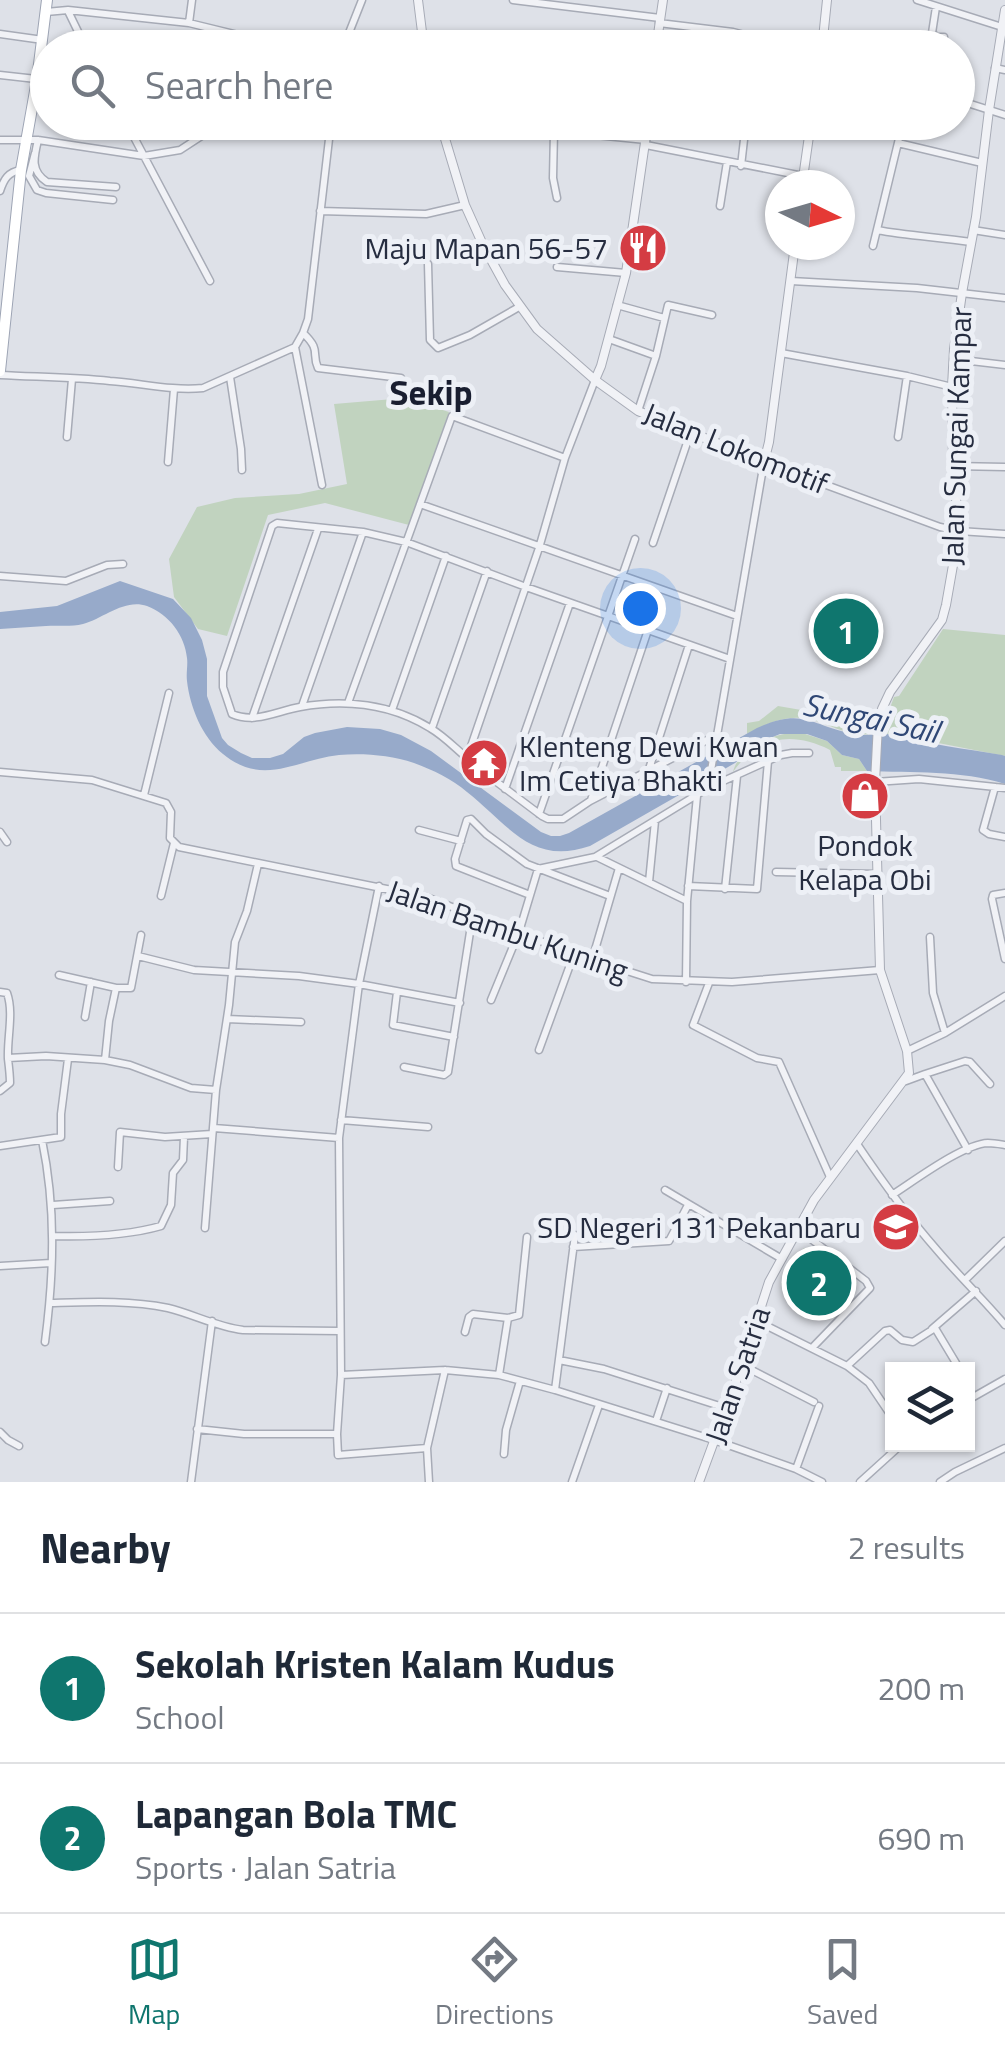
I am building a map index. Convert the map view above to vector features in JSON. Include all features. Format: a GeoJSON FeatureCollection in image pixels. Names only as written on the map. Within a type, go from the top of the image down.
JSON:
{"type":"FeatureCollection","features":[{"type":"Feature","properties":{"kind":"main road"},"geometry":{"type":"LineString","coordinates":[[0,373],[20,170],[32,140]]}},
{"type":"Feature","properties":{"kind":"street"},"geometry":{"type":"LineString","coordinates":[[189,23],[192,0]]}},
{"type":"Feature","properties":{"kind":"street"},"geometry":{"type":"LineString","coordinates":[[350,30],[362,0]]}},
{"type":"Feature","properties":{"kind":"street"},"geometry":{"type":"LineString","coordinates":[[418,0],[422,30]]}},
{"type":"Feature","properties":{"kind":"street"},"geometry":{"type":"LineString","coordinates":[[513,0],[716,30]]}},
{"type":"Feature","properties":{"kind":"street"},"geometry":{"type":"LineString","coordinates":[[602,12],[604,0]]}},
{"type":"Feature","properties":{"kind":"street"},"geometry":{"type":"LineString","coordinates":[[658,30],[662,0]]}},
{"type":"Feature","properties":{"kind":"street"},"geometry":{"type":"LineString","coordinates":[[824,30],[828,0]]}},
{"type":"Feature","properties":{"kind":"street"},"geometry":{"type":"LineString","coordinates":[[917,0],[1002,27]]}},
{"type":"Feature","properties":{"kind":"street"},"geometry":{"type":"LineString","coordinates":[[46,6],[189,23],[210,30]]}},
{"type":"Feature","properties":{"kind":"street"},"geometry":{"type":"LineString","coordinates":[[932,30],[936,6]]}},
{"type":"Feature","properties":{"kind":"street"},"geometry":{"type":"LineString","coordinates":[[68,10],[77,30]]}},
{"type":"Feature","properties":{"kind":"street","name":"Jalan Sungai Kampar"},"geometry":{"type":"LineString","coordinates":[[875,778],[882,709],[945,613],[958,531],[953,466],[954,360],[989,110],[1000,69],[1005,10]]}},
{"type":"Feature","properties":{"kind":"street"},"geometry":{"type":"LineString","coordinates":[[0,34],[30,38]]}},
{"type":"Feature","properties":{"kind":"street"},"geometry":{"type":"LineString","coordinates":[[0,75],[30,79]]}},
{"type":"Feature","properties":{"kind":"street"},"geometry":{"type":"LineString","coordinates":[[975,105],[1005,115]]}},
{"type":"Feature","properties":{"kind":"street"},"geometry":{"type":"LineString","coordinates":[[0,140],[32,140],[144,156],[180,150],[195,140]]}},
{"type":"Feature","properties":{"kind":"street"},"geometry":{"type":"LineString","coordinates":[[32,140],[34,166],[38,176],[47,182],[116,187]]}},
{"type":"Feature","properties":{"kind":"street"},"geometry":{"type":"LineString","coordinates":[[136,140],[210,281]]}},
{"type":"Feature","properties":{"kind":"street"},"geometry":{"type":"LineString","coordinates":[[0,373],[110,380],[174,389],[203,388],[295,348],[304,333],[310,302],[329,140]]}},
{"type":"Feature","properties":{"kind":"street","name":"Jalan Lokomotif"},"geometry":{"type":"LineString","coordinates":[[446,140],[483,245],[520,307],[537,329],[638,411],[874,504],[958,531],[1005,534]]}},
{"type":"Feature","properties":{"kind":"street"},"geometry":{"type":"LineString","coordinates":[[554,140],[553,178],[558,198]]}},
{"type":"Feature","properties":{"kind":"street"},"geometry":{"type":"LineString","coordinates":[[623,140],[765,172]]}},
{"type":"Feature","properties":{"kind":"street"},"geometry":{"type":"LineString","coordinates":[[646,140],[618,306],[596,380],[565,458],[526,588],[467,758],[432,728],[392,710],[348,702],[302,706],[252,719],[232,714],[223,686],[223,672],[272,526],[277,522],[362,532],[406,542],[526,588],[730,658]]}},
{"type":"Feature","properties":{"kind":"street"},"geometry":{"type":"LineString","coordinates":[[741,166],[744,140]]}},
{"type":"Feature","properties":{"kind":"street"},"geometry":{"type":"LineString","coordinates":[[804,170],[808,140]]}},
{"type":"Feature","properties":{"kind":"street"},"geometry":{"type":"LineString","coordinates":[[873,246],[899,140]]}},
{"type":"Feature","properties":{"kind":"street"},"geometry":{"type":"LineString","coordinates":[[898,144],[982,163]]}},
{"type":"Feature","properties":{"kind":"street"},"geometry":{"type":"LineString","coordinates":[[35,153],[29,176],[38,190],[113,200]]}},
{"type":"Feature","properties":{"kind":"street"},"geometry":{"type":"LineString","coordinates":[[720,206],[727,162]]}},
{"type":"Feature","properties":{"kind":"street"},"geometry":{"type":"LineString","coordinates":[[0,190],[2,180],[20,170]]}},
{"type":"Feature","properties":{"kind":"street"},"geometry":{"type":"LineString","coordinates":[[320,211],[426,214],[466,206]]}},
{"type":"Feature","properties":{"kind":"street"},"geometry":{"type":"LineString","coordinates":[[877,230],[971,242]]}},
{"type":"Feature","properties":{"kind":"street"},"geometry":{"type":"LineString","coordinates":[[974,230],[1005,235]]}},
{"type":"Feature","properties":{"kind":"street"},"geometry":{"type":"LineString","coordinates":[[708,785],[764,462],[793,260]]}},
{"type":"Feature","properties":{"kind":"street"},"geometry":{"type":"LineString","coordinates":[[428,264],[430,340],[438,348],[470,336],[520,307]]}},
{"type":"Feature","properties":{"kind":"street"},"geometry":{"type":"LineString","coordinates":[[558,267],[626,273]]}},
{"type":"Feature","properties":{"kind":"street"},"geometry":{"type":"LineString","coordinates":[[791,281],[1005,298]]}},
{"type":"Feature","properties":{"kind":"street"},"geometry":{"type":"LineString","coordinates":[[638,411],[668,305],[712,315]]}},
{"type":"Feature","properties":{"kind":"street"},"geometry":{"type":"LineString","coordinates":[[618,306],[664,318]]}},
{"type":"Feature","properties":{"kind":"street"},"geometry":{"type":"LineString","coordinates":[[304,333],[315,348],[318,368],[401,378]]}},
{"type":"Feature","properties":{"kind":"street"},"geometry":{"type":"LineString","coordinates":[[608,339],[656,356]]}},
{"type":"Feature","properties":{"kind":"street"},"geometry":{"type":"LineString","coordinates":[[295,348],[322,485]]}},
{"type":"Feature","properties":{"kind":"street"},"geometry":{"type":"LineString","coordinates":[[780,353],[952,388]]}},
{"type":"Feature","properties":{"kind":"street"},"geometry":{"type":"LineString","coordinates":[[954,360],[1005,364]]}},
{"type":"Feature","properties":{"kind":"street"},"geometry":{"type":"LineString","coordinates":[[898,436],[907,376]]}},
{"type":"Feature","properties":{"kind":"street"},"geometry":{"type":"LineString","coordinates":[[230,378],[242,470]]}},
{"type":"Feature","properties":{"kind":"street"},"geometry":{"type":"LineString","coordinates":[[66,438],[72,379]]}},
{"type":"Feature","properties":{"kind":"street"},"geometry":{"type":"LineString","coordinates":[[168,462],[174,389]]}},
{"type":"Feature","properties":{"kind":"street"},"geometry":{"type":"LineString","coordinates":[[348,702],[452,416],[565,458]]}},
{"type":"Feature","properties":{"kind":"street"},"geometry":{"type":"LineString","coordinates":[[653,543],[690,434]]}},
{"type":"Feature","properties":{"kind":"street"},"geometry":{"type":"LineString","coordinates":[[953,466],[1005,467]]}},
{"type":"Feature","properties":{"kind":"street"},"geometry":{"type":"LineString","coordinates":[[420,504],[737,616]]}},
{"type":"Feature","properties":{"kind":"street"},"geometry":{"type":"LineString","coordinates":[[252,719],[318,528]]}},
{"type":"Feature","properties":{"kind":"street"},"geometry":{"type":"LineString","coordinates":[[302,706],[362,532]]}},
{"type":"Feature","properties":{"kind":"street"},"geometry":{"type":"LineString","coordinates":[[539,814],[635,539]]}},
{"type":"Feature","properties":{"kind":"street"},"geometry":{"type":"LineString","coordinates":[[392,710],[446,556]]}},
{"type":"Feature","properties":{"kind":"street"},"geometry":{"type":"LineString","coordinates":[[0,576],[66,581],[107,565],[123,564]]}},
{"type":"Feature","properties":{"kind":"street"},"geometry":{"type":"LineString","coordinates":[[432,728],[488,571]]}},
{"type":"Feature","properties":{"kind":"street"},"geometry":{"type":"LineString","coordinates":[[504,789],[570,603]]}},
{"type":"Feature","properties":{"kind":"street"},"geometry":{"type":"LineString","coordinates":[[590,802],[648,630]]}},
{"type":"Feature","properties":{"kind":"street"},"geometry":{"type":"LineString","coordinates":[[648,770],[690,644]]}},
{"type":"Feature","properties":{"kind":"street"},"geometry":{"type":"LineString","coordinates":[[144,795],[170,693]]}},
{"type":"Feature","properties":{"kind":"street"},"geometry":{"type":"LineString","coordinates":[[494,780],[539,814],[563,820],[716,735]]}},
{"type":"Feature","properties":{"kind":"street"},"geometry":{"type":"LineString","coordinates":[[538,869],[596,857],[708,785],[792,752],[809,753]]}},
{"type":"Feature","properties":{"kind":"street"},"geometry":{"type":"LineString","coordinates":[[688,886],[758,888],[768,760]]}},
{"type":"Feature","properties":{"kind":"street"},"geometry":{"type":"LineString","coordinates":[[0,772],[92,780],[166,803],[170,807],[170,838],[174,844],[161,896]]}},
{"type":"Feature","properties":{"kind":"street"},"geometry":{"type":"LineString","coordinates":[[725,889],[737,774]]}},
{"type":"Feature","properties":{"kind":"street"},"geometry":{"type":"LineString","coordinates":[[906,1080],[910,1066],[907,1051],[880,970],[875,778],[1005,788]]}},
{"type":"Feature","properties":{"kind":"street"},"geometry":{"type":"LineString","coordinates":[[995,787],[982,830],[1005,837]]}},
{"type":"Feature","properties":{"kind":"street"},"geometry":{"type":"LineString","coordinates":[[686,982],[688,886],[697,795]]}},
{"type":"Feature","properties":{"kind":"street"},"geometry":{"type":"LineString","coordinates":[[530,894],[456,866],[467,820],[472,819],[526,864],[610,896]]}},
{"type":"Feature","properties":{"kind":"street"},"geometry":{"type":"LineString","coordinates":[[649,882],[655,820]]}},
{"type":"Feature","properties":{"kind":"street"},"geometry":{"type":"LineString","coordinates":[[419,830],[461,841]]}},
{"type":"Feature","properties":{"kind":"street"},"geometry":{"type":"LineString","coordinates":[[0,832],[7,842]]}},
{"type":"Feature","properties":{"kind":"street","name":"Jalan Bambu Kuning"},"geometry":{"type":"LineString","coordinates":[[174,844],[426,897],[574,954],[652,979],[710,982],[880,970]]}},
{"type":"Feature","properties":{"kind":"street"},"geometry":{"type":"LineString","coordinates":[[596,857],[688,900]]}},
{"type":"Feature","properties":{"kind":"street"},"geometry":{"type":"LineString","coordinates":[[205,1228],[216,1090],[235,942],[258,864]]}},
{"type":"Feature","properties":{"kind":"street"},"geometry":{"type":"LineString","coordinates":[[592,960],[619,868]]}},
{"type":"Feature","properties":{"kind":"street"},"geometry":{"type":"LineString","coordinates":[[491,1000],[520,932],[538,869]]}},
{"type":"Feature","properties":{"kind":"street"},"geometry":{"type":"LineString","coordinates":[[776,872],[878,874]]}},
{"type":"Feature","properties":{"kind":"street"},"geometry":{"type":"LineString","coordinates":[[380,886],[359,984],[339,1138],[338,1456],[427,1448]]}},
{"type":"Feature","properties":{"kind":"street"},"geometry":{"type":"LineString","coordinates":[[1005,893],[993,895],[992,899],[1005,959]]}},
{"type":"Feature","properties":{"kind":"street"},"geometry":{"type":"LineString","coordinates":[[404,1067],[444,1075],[448,1072],[473,914]]}},
{"type":"Feature","properties":{"kind":"street"},"geometry":{"type":"LineString","coordinates":[[59,975],[132,988],[141,935]]}},
{"type":"Feature","properties":{"kind":"street"},"geometry":{"type":"LineString","coordinates":[[930,936],[933,993],[945,1033]]}},
{"type":"Feature","properties":{"kind":"street"},"geometry":{"type":"LineString","coordinates":[[539,1050],[574,954]]}},
{"type":"Feature","properties":{"kind":"street"},"geometry":{"type":"LineString","coordinates":[[138,956],[194,970],[298,976],[460,1004]]}},
{"type":"Feature","properties":{"kind":"street"},"geometry":{"type":"LineString","coordinates":[[85,1017],[91,982]]}},
{"type":"Feature","properties":{"kind":"street"},"geometry":{"type":"LineString","coordinates":[[710,982],[693,1025],[756,1058],[779,1062],[830,1177]]}},
{"type":"Feature","properties":{"kind":"street"},"geometry":{"type":"LineString","coordinates":[[105,1060],[116,988]]}},
{"type":"Feature","properties":{"kind":"street"},"geometry":{"type":"LineString","coordinates":[[0,992],[6,993],[10,1002],[10,1084],[0,1091]]}},
{"type":"Feature","properties":{"kind":"street"},"geometry":{"type":"LineString","coordinates":[[397,992],[393,1025],[454,1037]]}},
{"type":"Feature","properties":{"kind":"street"},"geometry":{"type":"LineString","coordinates":[[907,1051],[1005,996]]}},
{"type":"Feature","properties":{"kind":"street"},"geometry":{"type":"LineString","coordinates":[[227,1019],[301,1022]]}},
{"type":"Feature","properties":{"kind":"street"},"geometry":{"type":"LineString","coordinates":[[8,1058],[105,1060],[130,1064],[191,1088],[216,1090]]}},
{"type":"Feature","properties":{"kind":"street"},"geometry":{"type":"LineString","coordinates":[[0,1145],[61,1137],[68,1060]]}},
{"type":"Feature","properties":{"kind":"street"},"geometry":{"type":"LineString","coordinates":[[906,1080],[965,1061],[990,1084]]}},
{"type":"Feature","properties":{"kind":"street"},"geometry":{"type":"LineString","coordinates":[[925,1074],[968,1150]]}},
{"type":"Feature","properties":{"kind":"street","name":"Jalan Satria"},"geometry":{"type":"LineString","coordinates":[[699,1482],[768,1282],[830,1177],[906,1080]]}},
{"type":"Feature","properties":{"kind":"street"},"geometry":{"type":"LineString","coordinates":[[341,1120],[428,1128]]}},
{"type":"Feature","properties":{"kind":"street"},"geometry":{"type":"LineString","coordinates":[[118,1167],[120,1132],[184,1137],[213,1131],[339,1138]]}},
{"type":"Feature","properties":{"kind":"street"},"geometry":{"type":"LineString","coordinates":[[52,1236],[87,1237],[161,1226],[171,1205],[173,1173],[183,1160],[184,1137]]}},
{"type":"Feature","properties":{"kind":"street"},"geometry":{"type":"LineString","coordinates":[[42,1140],[53,1205],[45,1342]]}},
{"type":"Feature","properties":{"kind":"street"},"geometry":{"type":"LineString","coordinates":[[892,1196],[968,1150],[986,1143],[1005,1145]]}},
{"type":"Feature","properties":{"kind":"street"},"geometry":{"type":"LineString","coordinates":[[857,1144],[892,1196],[1005,1325]]}},
{"type":"Feature","properties":{"kind":"street"},"geometry":{"type":"LineString","coordinates":[[665,1190],[782,1259]]}},
{"type":"Feature","properties":{"kind":"street"},"geometry":{"type":"LineString","coordinates":[[53,1205],[110,1201]]}},
{"type":"Feature","properties":{"kind":"street"},"geometry":{"type":"LineString","coordinates":[[573,1247],[668,1242],[688,1205]]}},
{"type":"Feature","properties":{"kind":"street"},"geometry":{"type":"LineString","coordinates":[[798,1229],[870,1288],[812,1348]]}},
{"type":"Feature","properties":{"kind":"street"},"geometry":{"type":"LineString","coordinates":[[555,1390],[575,1235]]}},
{"type":"Feature","properties":{"kind":"street"},"geometry":{"type":"LineString","coordinates":[[465,1332],[473,1314],[519,1316],[527,1237]]}},
{"type":"Feature","properties":{"kind":"street"},"geometry":{"type":"LineString","coordinates":[[965,1280],[1005,1240]]}},
{"type":"Feature","properties":{"kind":"street"},"geometry":{"type":"LineString","coordinates":[[0,1266],[51,1263]]}},
{"type":"Feature","properties":{"kind":"street"},"geometry":{"type":"LineString","coordinates":[[847,1366],[885,1331],[913,1342],[976,1290]]}},
{"type":"Feature","properties":{"kind":"street"},"geometry":{"type":"LineString","coordinates":[[50,1303],[137,1304],[187,1313],[243,1330],[339,1331]]}},
{"type":"Feature","properties":{"kind":"street"},"geometry":{"type":"LineString","coordinates":[[498,1375],[508,1318]]}},
{"type":"Feature","properties":{"kind":"street"},"geometry":{"type":"LineString","coordinates":[[757,1320],[847,1366],[869,1383],[885,1406]]}},
{"type":"Feature","properties":{"kind":"street"},"geometry":{"type":"LineString","coordinates":[[191,1482],[212,1321]]}},
{"type":"Feature","properties":{"kind":"street"},"geometry":{"type":"LineString","coordinates":[[932,1329],[936,1328],[955,1362]]}},
{"type":"Feature","properties":{"kind":"street"},"geometry":{"type":"LineString","coordinates":[[558,1360],[604,1369],[726,1408]]}},
{"type":"Feature","properties":{"kind":"street"},"geometry":{"type":"LineString","coordinates":[[742,1365],[816,1404],[796,1469]]}},
{"type":"Feature","properties":{"kind":"street"},"geometry":{"type":"LineString","coordinates":[[341,1376],[445,1370],[498,1375],[714,1440],[822,1482]]}},
{"type":"Feature","properties":{"kind":"street"},"geometry":{"type":"LineString","coordinates":[[430,1482],[427,1448],[445,1370]]}},
{"type":"Feature","properties":{"kind":"street"},"geometry":{"type":"LineString","coordinates":[[975,1396],[1005,1378]]}},
{"type":"Feature","properties":{"kind":"street"},"geometry":{"type":"LineString","coordinates":[[504,1454],[506,1430],[520,1381]]}},
{"type":"Feature","properties":{"kind":"street"},"geometry":{"type":"LineString","coordinates":[[656,1421],[667,1388]]}},
{"type":"Feature","properties":{"kind":"street"},"geometry":{"type":"LineString","coordinates":[[572,1482],[599,1405]]}},
{"type":"Feature","properties":{"kind":"street"},"geometry":{"type":"LineString","coordinates":[[197,1429],[244,1434],[337,1434]]}},
{"type":"Feature","properties":{"kind":"street"},"geometry":{"type":"LineString","coordinates":[[0,1432],[19,1446]]}},
{"type":"Feature","properties":{"kind":"street"},"geometry":{"type":"LineString","coordinates":[[940,1482],[1005,1448]]}},
{"type":"Feature","properties":{"kind":"street"},"geometry":{"type":"LineString","coordinates":[[860,1482],[893,1452]]}},
{"type":"Feature","properties":{"kind":"green space"},"geometry":{"type":"Polygon","coordinates":[[[405,398],[449,412],[409,525],[325,503],[268,515],[227,636],[198,629],[174,597],[169,559],[197,507],[235,498],[299,494],[347,484],[334,404],[405,398]]]}},
{"type":"Feature","properties":{"kind":"green space"},"geometry":{"type":"Polygon","coordinates":[[[943,629],[1005,635],[1005,756],[885,734],[894,697],[899,696],[943,629]]]}},
{"type":"Feature","properties":{"kind":"green space"},"geometry":{"type":"Polygon","coordinates":[[[778,706],[836,716],[866,731],[874,718],[871,734],[792,718],[747,734],[747,723],[759,721],[778,706]]]}},
{"type":"Feature","properties":{"kind":"green space"},"geometry":{"type":"Polygon","coordinates":[[[799,732],[827,741],[842,755],[859,759],[867,771],[841,771],[841,767],[835,767],[830,750],[789,739],[753,751],[733,772],[742,755],[759,743],[799,732]]]}},
{"type":"Feature","properties":{"kind":"green space"},"geometry":{"type":"Polygon","coordinates":[[[804,1248],[857,1283],[834,1318],[781,1284],[804,1248]]]}},
{"type":"Feature","properties":{"kind":"water","name":"Sungai Sail"},"geometry":{"type":"Polygon","coordinates":[[[120,581],[173,599],[191,618],[207,659],[207,696],[222,738],[241,753],[252,758],[270,758],[315,733],[347,727],[380,729],[431,751],[551,836],[569,833],[757,728],[787,719],[808,720],[855,734],[890,734],[1002,755],[1005,784],[954,774],[867,771],[859,759],[842,755],[827,741],[807,734],[780,734],[590,846],[552,851],[522,839],[449,779],[405,760],[348,754],[280,769],[252,769],[238,764],[216,747],[198,721],[189,691],[186,650],[179,634],[169,620],[147,606],[123,607],[78,625],[0,629],[0,612],[57,606],[120,581]]]}},
{"type":"Feature","properties":{"kind":"tunnel"},"geometry":{"type":"LineString","coordinates":[[467,758],[494,780]]}},
{"type":"Feature","properties":{"kind":"place","name":"Maju Mapan 56-57"},"geometry":{"type":"Point","coordinates":[643,248]}},
{"type":"Feature","properties":{"kind":"place","name":"Sekolah Kristen Kalam Kudus"},"geometry":{"type":"Point","coordinates":[846,631]}},
{"type":"Feature","properties":{"kind":"place","name":"Klenteng Dewi Kwan Im Cetiya Bhakti"},"geometry":{"type":"Point","coordinates":[484,763]}},
{"type":"Feature","properties":{"kind":"place","name":"Pondok Kelapa Obi"},"geometry":{"type":"Point","coordinates":[865,796]}},
{"type":"Feature","properties":{"kind":"place","name":"SD Negeri 131 Pekanbaru"},"geometry":{"type":"Point","coordinates":[896,1227]}},
{"type":"Feature","properties":{"kind":"place","name":"Lapangan Bola TMC"},"geometry":{"type":"Point","coordinates":[819,1283]}},
{"type":"Feature","properties":{"kind":"district","name":"Sekip"},"geometry":{"type":"Point","coordinates":[431,392]}}]}
